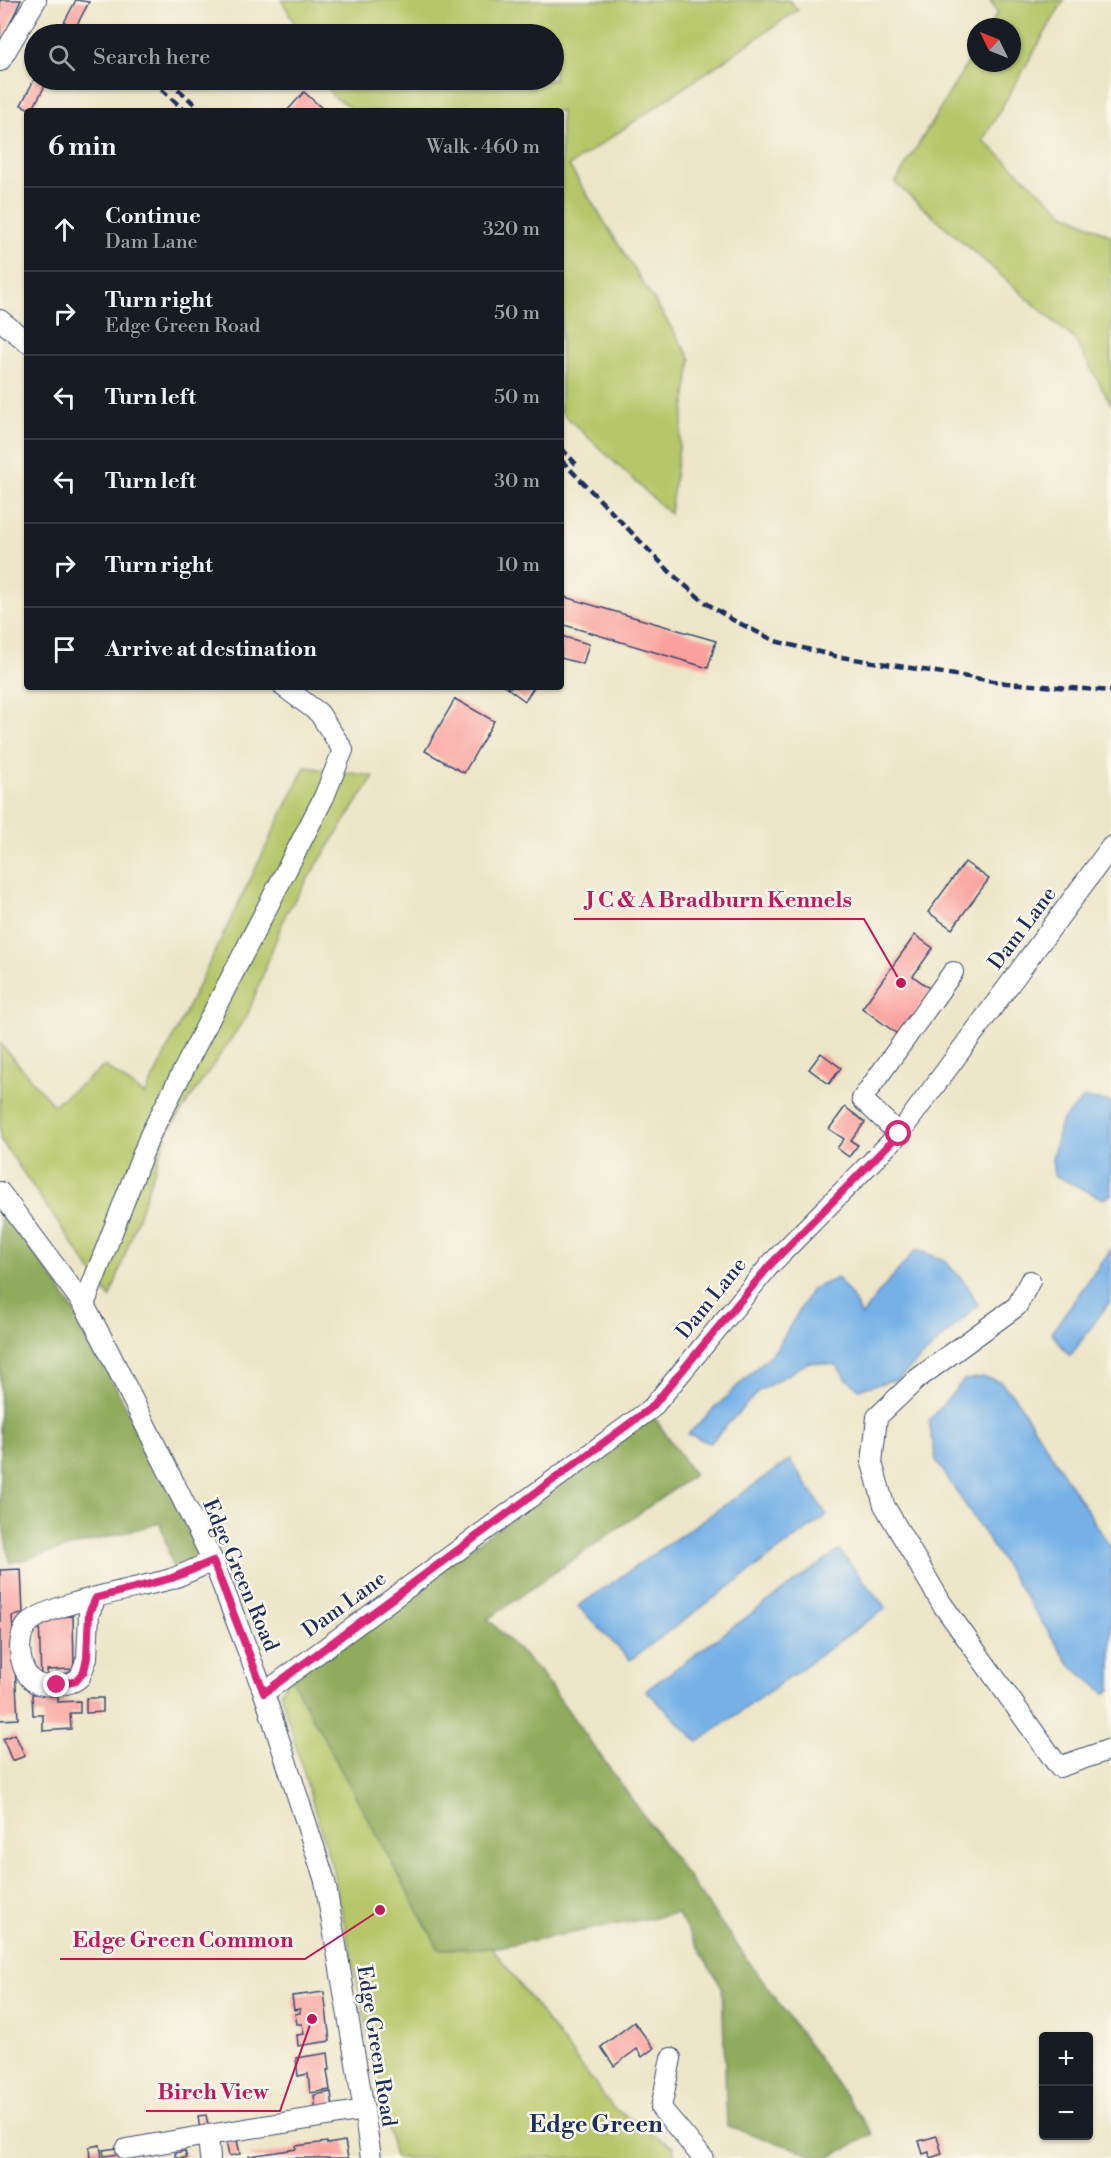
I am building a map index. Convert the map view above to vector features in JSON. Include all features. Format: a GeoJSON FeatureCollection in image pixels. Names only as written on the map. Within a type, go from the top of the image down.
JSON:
{"type":"FeatureCollection","features":[{"type":"Feature","properties":{"kind":"street"},"geometry":{"type":"LineString","coordinates":[[0,61],[36,0]]}},
{"type":"Feature","properties":{"kind":"street"},"geometry":{"type":"LineString","coordinates":[[0,320],[24,340]]}},
{"type":"Feature","properties":{"kind":"street"},"geometry":{"type":"LineString","coordinates":[[84,1305],[150,1135],[324,797],[343,750],[319,713],[289,690]]}},
{"type":"Feature","properties":{"kind":"street","name":"Dam Lane"},"geometry":{"type":"LineString","coordinates":[[264,1693],[652,1407],[770,1265],[899,1134],[1111,847]]}},
{"type":"Feature","properties":{"kind":"street"},"geometry":{"type":"LineString","coordinates":[[899,1134],[862,1099],[953,972]]}},
{"type":"Feature","properties":{"kind":"street","name":"Edge Green Road"},"geometry":{"type":"LineString","coordinates":[[0,1192],[84,1305],[213,1561],[264,1693],[326,1881],[370,2158]]}},
{"type":"Feature","properties":{"kind":"street"},"geometry":{"type":"LineString","coordinates":[[1030,1281],[1017,1306],[917,1379],[877,1416],[872,1463],[884,1505],[942,1604],[1059,1767],[1111,1749]]}},
{"type":"Feature","properties":{"kind":"street"},"geometry":{"type":"LineString","coordinates":[[96,1598],[89,1613],[87,1658],[80,1677],[69,1684],[37,1683],[30,1677],[22,1661],[20,1648],[25,1626],[35,1617],[47,1611],[96,1598],[172,1578],[213,1561]]}},
{"type":"Feature","properties":{"kind":"street"},"geometry":{"type":"LineString","coordinates":[[671,2058],[661,2108],[703,2158]]}},
{"type":"Feature","properties":{"kind":"street"},"geometry":{"type":"LineString","coordinates":[[126,2148],[364,2110]]}},
{"type":"Feature","properties":{"kind":"street"},"geometry":{"type":"LineString","coordinates":[[208,2135],[210,2158]]}},
{"type":"Feature","properties":{"kind":"green space"},"geometry":{"type":"Polygon","coordinates":[[[282,0],[789,0],[798,10],[569,166],[691,359],[670,514],[564,415],[564,108],[351,108],[332,95],[329,90],[564,90],[564,24],[295,24],[282,0]]]}},
{"type":"Feature","properties":{"kind":"green space"},"geometry":{"type":"Polygon","coordinates":[[[990,0],[1064,0],[983,140],[1063,212],[1111,236],[1111,404],[1074,339],[895,183],[967,64],[967,72],[1021,72],[1021,18],[994,18],[998,12],[990,0]]]}},
{"type":"Feature","properties":{"kind":"green space"},"geometry":{"type":"Polygon","coordinates":[[[305,767],[374,776],[286,913],[248,1014],[168,1131],[110,1298],[0,1139],[0,1043],[53,1105],[105,1066],[145,1095],[305,767]]]}},
{"type":"Feature","properties":{"kind":"green space"},"geometry":{"type":"Polygon","coordinates":[[[0,1205],[48,1271],[83,1325],[198,1544],[195,1560],[173,1568],[160,1523],[10,1563],[0,1509],[0,1205]]]}},
{"type":"Feature","properties":{"kind":"green space"},"geometry":{"type":"Polygon","coordinates":[[[654,1417],[694,1475],[488,1619],[541,1673],[873,2134],[828,2158],[727,2126],[722,1987],[677,1913],[492,1948],[439,1949],[290,1676],[654,1417]]]}},
{"type":"Feature","properties":{"kind":"green space"},"geometry":{"type":"Polygon","coordinates":[[[290,1676],[439,1949],[492,1948],[613,2108],[673,2147],[675,2158],[395,2158],[333,1871],[280,1693],[290,1676]]]}},
{"type":"Feature","properties":{"kind":"water"},"geometry":{"type":"Polygon","coordinates":[[[1084,1098],[1111,1102],[1111,1195],[1103,1199],[1054,1175],[1052,1159],[1061,1122],[1084,1098]]]}},
{"type":"Feature","properties":{"kind":"water"},"geometry":{"type":"Polygon","coordinates":[[[1111,1249],[1111,1300],[1070,1356],[1051,1333],[1111,1249]]]}},
{"type":"Feature","properties":{"kind":"water"},"geometry":{"type":"Polygon","coordinates":[[[916,1250],[943,1259],[967,1285],[978,1305],[898,1379],[859,1389],[836,1365],[809,1362],[759,1391],[710,1443],[688,1434],[777,1348],[812,1289],[838,1278],[862,1316],[916,1250]]]}},
{"type":"Feature","properties":{"kind":"water"},"geometry":{"type":"Polygon","coordinates":[[[983,1377],[1001,1382],[1016,1399],[1111,1548],[1111,1690],[1105,1693],[1070,1665],[936,1460],[929,1421],[964,1380],[983,1377]]]}},
{"type":"Feature","properties":{"kind":"water"},"geometry":{"type":"Polygon","coordinates":[[[790,1460],[827,1515],[630,1660],[578,1606],[790,1460]]]}},
{"type":"Feature","properties":{"kind":"water"},"geometry":{"type":"Polygon","coordinates":[[[839,1550],[886,1608],[698,1742],[646,1690],[839,1550]]]}},
{"type":"Feature","properties":{"kind":"building"},"geometry":{"type":"Polygon","coordinates":[[[0,0],[21,0],[0,45],[0,0]]]}},
{"type":"Feature","properties":{"kind":"building"},"geometry":{"type":"Polygon","coordinates":[[[76,0],[89,2],[77,24],[63,24],[76,0]]]}},
{"type":"Feature","properties":{"kind":"building"},"geometry":{"type":"Polygon","coordinates":[[[29,90],[43,90],[33,108],[21,105],[29,90]]]}},
{"type":"Feature","properties":{"kind":"building"},"geometry":{"type":"Polygon","coordinates":[[[304,92],[322,108],[290,108],[304,92]]]}},
{"type":"Feature","properties":{"kind":"building"},"geometry":{"type":"Polygon","coordinates":[[[564,597],[716,641],[708,668],[564,625],[564,597]]]}},
{"type":"Feature","properties":{"kind":"building"},"geometry":{"type":"Polygon","coordinates":[[[564,637],[589,644],[583,664],[564,659],[564,637]]]}},
{"type":"Feature","properties":{"kind":"building"},"geometry":{"type":"Polygon","coordinates":[[[510,690],[532,690],[525,701],[510,690]]]}},
{"type":"Feature","properties":{"kind":"building"},"geometry":{"type":"Polygon","coordinates":[[[455,699],[494,721],[464,773],[425,751],[455,699]]]}},
{"type":"Feature","properties":{"kind":"building"},"geometry":{"type":"Polygon","coordinates":[[[965,862],[989,879],[952,929],[928,912],[965,862]]]}},
{"type":"Feature","properties":{"kind":"building"},"geometry":{"type":"Polygon","coordinates":[[[915,935],[933,948],[913,976],[932,990],[900,1036],[862,1008],[915,935]]]}},
{"type":"Feature","properties":{"kind":"building"},"geometry":{"type":"Polygon","coordinates":[[[821,1053],[841,1068],[829,1084],[809,1069],[821,1053]]]}},
{"type":"Feature","properties":{"kind":"building"},"geometry":{"type":"Polygon","coordinates":[[[845,1107],[865,1122],[851,1141],[858,1145],[849,1157],[837,1148],[844,1139],[829,1129],[845,1107]]]}},
{"type":"Feature","properties":{"kind":"building"},"geometry":{"type":"Polygon","coordinates":[[[21,1569],[23,1614],[12,1616],[18,1719],[0,1720],[0,1570],[21,1569]]]}},
{"type":"Feature","properties":{"kind":"building"},"geometry":{"type":"Polygon","coordinates":[[[73,1616],[74,1669],[47,1670],[48,1679],[41,1680],[39,1617],[73,1616]]]}},
{"type":"Feature","properties":{"kind":"building"},"geometry":{"type":"Polygon","coordinates":[[[58,1693],[58,1702],[80,1701],[80,1713],[70,1713],[71,1729],[43,1731],[43,1715],[33,1715],[32,1694],[58,1693]]]}},
{"type":"Feature","properties":{"kind":"building"},"geometry":{"type":"Polygon","coordinates":[[[86,1698],[103,1698],[103,1712],[86,1713],[86,1698]]]}},
{"type":"Feature","properties":{"kind":"building"},"geometry":{"type":"Polygon","coordinates":[[[15,1734],[25,1756],[12,1761],[3,1739],[15,1734]]]}},
{"type":"Feature","properties":{"kind":"building"},"geometry":{"type":"Polygon","coordinates":[[[324,1992],[330,2041],[298,2046],[297,2035],[304,2034],[302,2024],[297,2024],[295,2014],[300,2013],[300,2009],[294,2010],[292,1996],[324,1992]]]}},
{"type":"Feature","properties":{"kind":"building"},"geometry":{"type":"Polygon","coordinates":[[[634,2022],[654,2048],[642,2057],[637,2049],[614,2066],[601,2047],[634,2022]]]}},
{"type":"Feature","properties":{"kind":"building"},"geometry":{"type":"Polygon","coordinates":[[[328,2053],[330,2070],[327,2070],[330,2090],[310,2093],[308,2074],[298,2076],[296,2058],[328,2053]]]}},
{"type":"Feature","properties":{"kind":"building"},"geometry":{"type":"Polygon","coordinates":[[[331,2092],[333,2108],[316,2111],[314,2095],[331,2092]]]}},
{"type":"Feature","properties":{"kind":"building"},"geometry":{"type":"Polygon","coordinates":[[[206,2115],[209,2129],[200,2130],[198,2116],[206,2115]]]}},
{"type":"Feature","properties":{"kind":"building"},"geometry":{"type":"Polygon","coordinates":[[[937,2136],[942,2154],[930,2158],[929,2152],[923,2154],[919,2141],[937,2136]]]}},
{"type":"Feature","properties":{"kind":"building"},"geometry":{"type":"Polygon","coordinates":[[[237,2140],[240,2154],[229,2156],[226,2141],[237,2140]]]}},
{"type":"Feature","properties":{"kind":"building"},"geometry":{"type":"Polygon","coordinates":[[[345,2141],[348,2158],[250,2158],[249,2156],[296,2149],[296,2146],[345,2141]]]}},
{"type":"Feature","properties":{"kind":"building"},"geometry":{"type":"Polygon","coordinates":[[[100,2145],[102,2158],[90,2158],[89,2147],[100,2145]]]}},
{"type":"Feature","properties":{"kind":"building"},"geometry":{"type":"Polygon","coordinates":[[[117,2148],[119,2154],[104,2156],[103,2150],[117,2148]]]}},
{"type":"Feature","properties":{"kind":"building"},"geometry":{"type":"Polygon","coordinates":[[[185,2151],[187,2158],[176,2158],[175,2153],[185,2151]]]}},
{"type":"Feature","properties":{"kind":"railway"},"geometry":{"type":"LineString","coordinates":[[162,90],[182,108]]}},
{"type":"Feature","properties":{"kind":"railway"},"geometry":{"type":"LineString","coordinates":[[179,90],[199,108]]}},
{"type":"Feature","properties":{"kind":"railway"},"geometry":{"type":"LineString","coordinates":[[564,451],[576,464]]}},
{"type":"Feature","properties":{"kind":"railway"},"geometry":{"type":"LineString","coordinates":[[564,463],[672,574],[703,601],[731,619],[775,641],[835,656],[1006,683],[1111,691]]}},
{"type":"Feature","properties":{"kind":"place","name":"J C & A Bradburn Kennels"},"geometry":{"type":"Point","coordinates":[901,983]}},
{"type":"Feature","properties":{"kind":"place","name":"Edge Green Common"},"geometry":{"type":"Point","coordinates":[380,1910]}},
{"type":"Feature","properties":{"kind":"place","name":"Birch View"},"geometry":{"type":"Point","coordinates":[312,2019]}},
{"type":"Feature","properties":{"kind":"district","name":"Edge Green"},"geometry":{"type":"Point","coordinates":[596,2124]}},
{"type":"Feature","properties":{"kind":"route"},"geometry":{"type":"LineString","coordinates":[[57,1685],[76,1681],[84,1671],[87,1658],[89,1613],[96,1598],[172,1578],[213,1561],[264,1693],[652,1407],[770,1265],[899,1134]]}}]}
